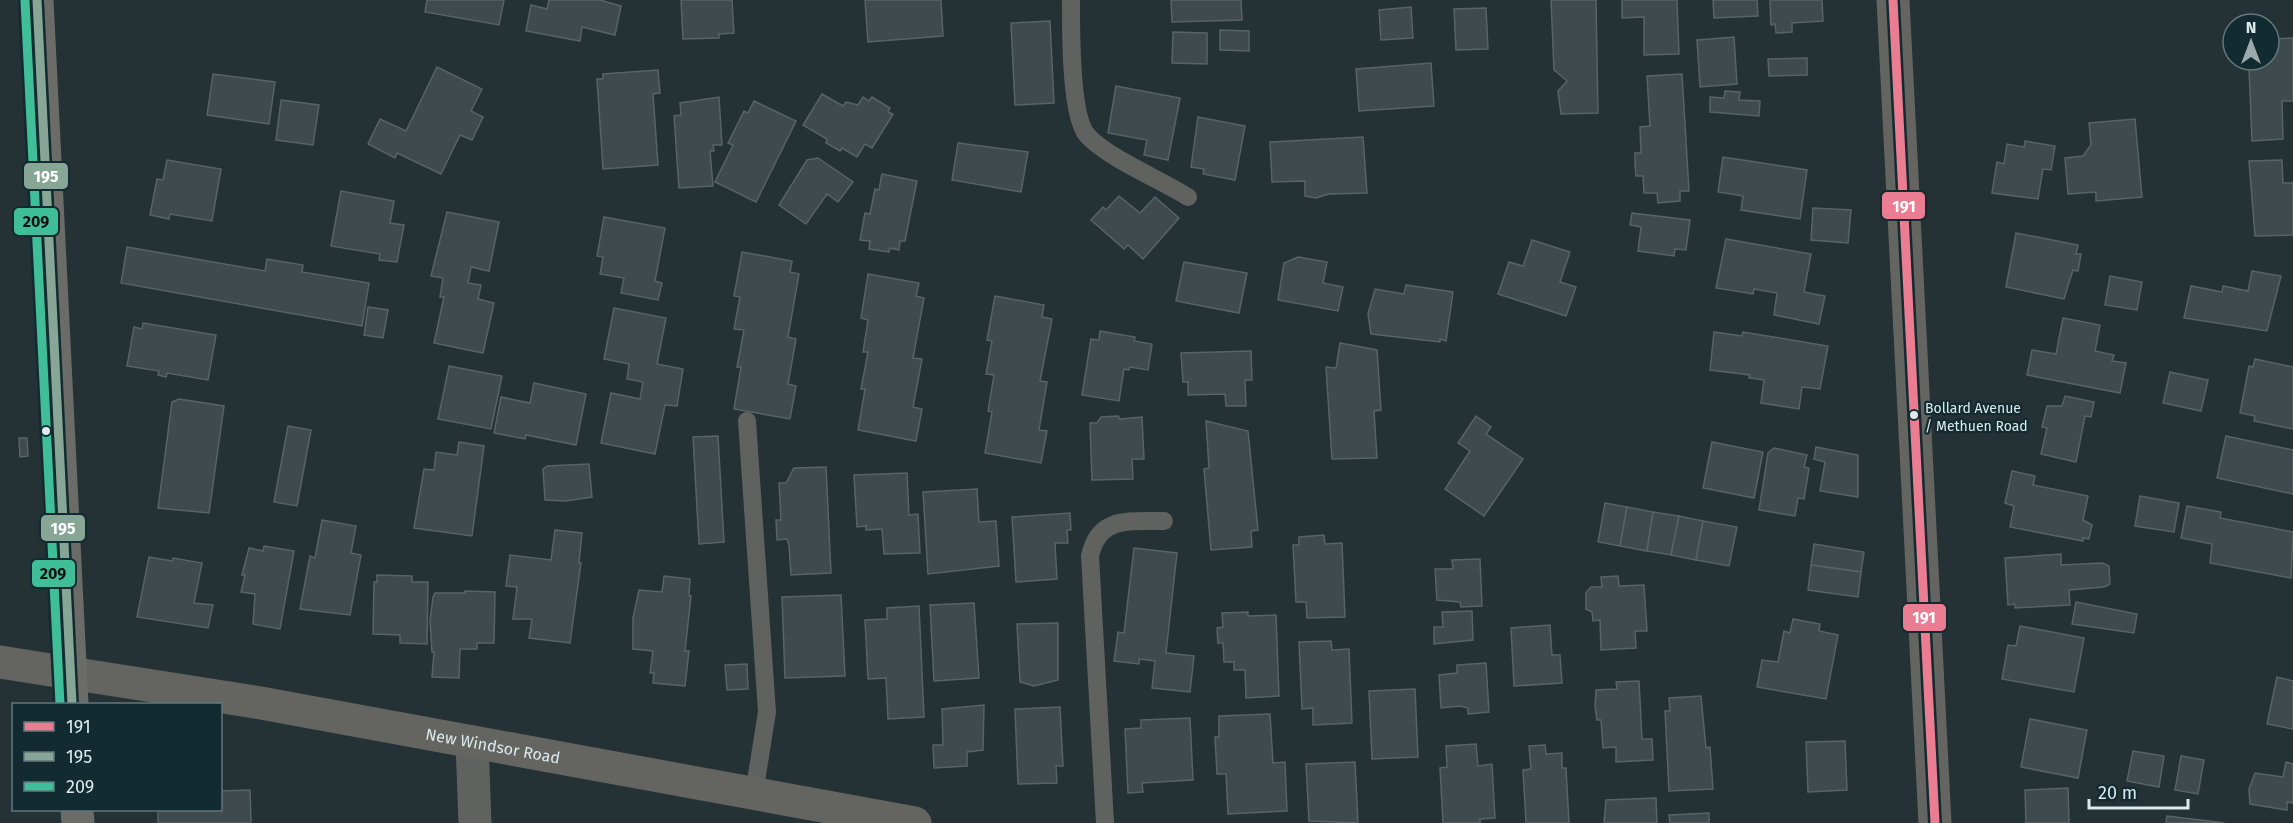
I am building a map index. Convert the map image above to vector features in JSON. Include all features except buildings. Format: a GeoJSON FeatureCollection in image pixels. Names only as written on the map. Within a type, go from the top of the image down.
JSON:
{"type":"FeatureCollection","features":[{"type":"Feature","properties":{"kind":"main road"},"geometry":{"type":"LineString","coordinates":[[37,0],[72,703]]}},
{"type":"Feature","properties":{"kind":"street"},"geometry":{"type":"LineString","coordinates":[[1893,0],[1935,823]]}},
{"type":"Feature","properties":{"kind":"street","name":"New Windsor Road"},"geometry":{"type":"LineString","coordinates":[[0,662],[255,702],[906,822]]}},
{"type":"Feature","properties":{"kind":"street"},"geometry":{"type":"LineString","coordinates":[[472,742],[475,823]]}},
{"type":"Feature","properties":{"kind":"lane"},"geometry":{"type":"LineString","coordinates":[[1071,0],[1071,38],[1077,107],[1082,128],[1088,137],[1111,153],[1188,197]]}},
{"type":"Feature","properties":{"kind":"lane"},"geometry":{"type":"LineString","coordinates":[[747,421],[767,712],[754,794]]}},
{"type":"Feature","properties":{"kind":"lane"},"geometry":{"type":"LineString","coordinates":[[1105,823],[1090,556],[1092,544],[1099,533],[1116,523],[1164,521]]}},
{"type":"Feature","properties":{"kind":"transit line","name":"195"},"geometry":{"type":"LineString","coordinates":[[37,0],[72,703]]}},
{"type":"Feature","properties":{"kind":"transit line","name":"191"},"geometry":{"type":"LineString","coordinates":[[1893,0],[1935,823]]}},
{"type":"Feature","properties":{"kind":"transit line","name":"209"},"geometry":{"type":"LineString","coordinates":[[25,1],[60,703]]}},
{"type":"Feature","properties":{"kind":"place","name":"Bollard Avenue / Methuen Road"},"geometry":{"type":"Point","coordinates":[1914,415]}}]}
